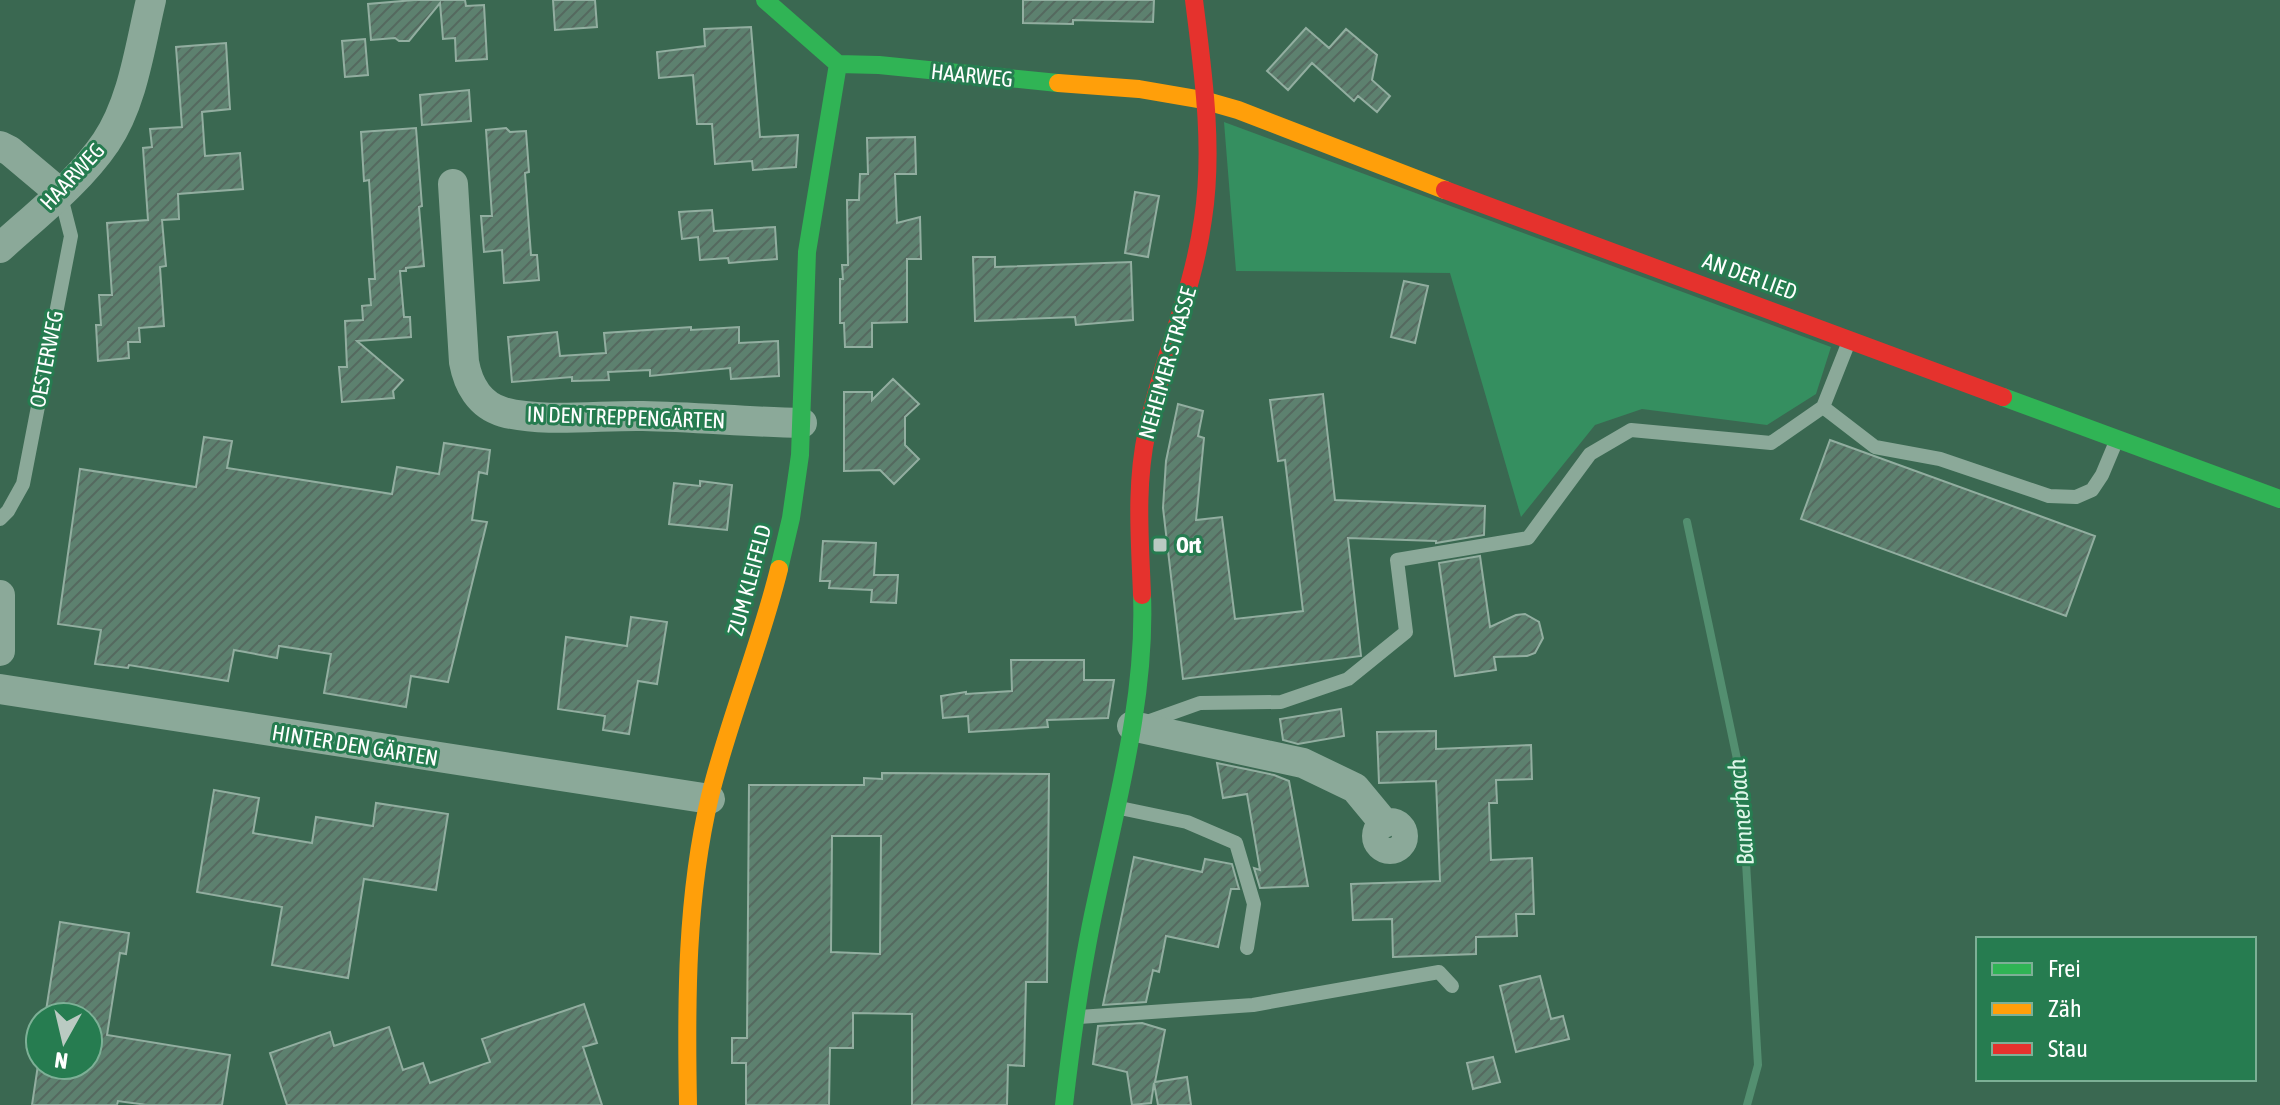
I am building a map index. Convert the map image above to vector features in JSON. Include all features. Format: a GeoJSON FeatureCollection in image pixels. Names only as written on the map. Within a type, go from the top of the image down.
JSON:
{"type":"FeatureCollection","features":[{"type":"Feature","properties":{"kind":"street","name":"HAARWEG"},"geometry":{"type":"LineString","coordinates":[[0,248],[60,193],[106,142],[121,111],[151,0]]}},
{"type":"Feature","properties":{"kind":"street"},"geometry":{"type":"LineString","coordinates":[[765,0],[838,64]]}},
{"type":"Feature","properties":{"kind":"street","name":"NEHEIMER STRASSE"},"geometry":{"type":"LineString","coordinates":[[1064,1105],[1078,987],[1134,726],[1144,612],[1139,533],[1140,465],[1146,432],[1187,299],[1201,238],[1207,180],[1194,0]]}},
{"type":"Feature","properties":{"kind":"street","name":"HAARWEG"},"geometry":{"type":"LineString","coordinates":[[838,64],[1139,89],[1203,100]]}},
{"type":"Feature","properties":{"kind":"street","name":"ZUM KLEIFELD"},"geometry":{"type":"LineString","coordinates":[[688,1105],[687,1036],[694,881],[710,799],[784,551],[797,479],[802,423],[805,279],[812,216],[838,64]]}},
{"type":"Feature","properties":{"kind":"street","name":"AN DER LIED"},"geometry":{"type":"LineString","coordinates":[[1203,100],[2280,499]]}},
{"type":"Feature","properties":{"kind":"street"},"geometry":{"type":"LineString","coordinates":[[0,146],[60,193]]}},
{"type":"Feature","properties":{"kind":"street","name":"IN DEN TREPPENGÄRTEN"},"geometry":{"type":"LineString","coordinates":[[453,184],[464,362],[467,378],[475,393],[489,405],[501,412],[529,416],[643,416],[802,423]]}},
{"type":"Feature","properties":{"kind":"street"},"geometry":{"type":"LineString","coordinates":[[0,595],[0,651]]}},
{"type":"Feature","properties":{"kind":"street","name":"HINTER DEN GÄRTEN"},"geometry":{"type":"LineString","coordinates":[[0,689],[710,799]]}},
{"type":"Feature","properties":{"kind":"street"},"geometry":{"type":"LineString","coordinates":[[1134,726],[1303,763],[1355,788],[1384,823]]}},
{"type":"Feature","properties":{"kind":"lane","name":"OESTERWEG"},"geometry":{"type":"LineString","coordinates":[[0,519],[23,484],[71,236],[60,193]]}},
{"type":"Feature","properties":{"kind":"lane"},"geometry":{"type":"LineString","coordinates":[[1134,726],[1200,703],[1281,702],[1348,679],[1406,632],[1397,560],[1528,538],[1590,454],[1631,430],[1771,443],[1823,407],[1850,339]]}},
{"type":"Feature","properties":{"kind":"lane"},"geometry":{"type":"LineString","coordinates":[[1823,407],[1875,447],[1940,459],[2049,496],[2076,497],[2092,490],[2117,440]]}},
{"type":"Feature","properties":{"kind":"lane"},"geometry":{"type":"LineString","coordinates":[[1116,807],[1187,822],[1236,843],[1254,904],[1247,948]]}},
{"type":"Feature","properties":{"kind":"lane"},"geometry":{"type":"LineString","coordinates":[[1075,1017],[1253,1005],[1439,972],[1452,986]]}},
{"type":"Feature","properties":{"kind":"green space"},"geometry":{"type":"Polygon","coordinates":[[[1224,122],[1831,347],[1816,394],[1767,425],[1642,409],[1595,425],[1521,517],[1450,273],[1236,271],[1224,122]]]}},
{"type":"Feature","properties":{"kind":"building"},"geometry":{"type":"Polygon","coordinates":[[[465,0],[466,6],[484,5],[487,59],[456,61],[455,38],[443,39],[440,3],[409,41],[395,38],[371,40],[368,4],[465,0]]]}},
{"type":"Feature","properties":{"kind":"building"},"geometry":{"type":"Polygon","coordinates":[[[553,0],[595,0],[597,27],[555,30],[553,0]]]}},
{"type":"Feature","properties":{"kind":"building"},"geometry":{"type":"Polygon","coordinates":[[[1023,0],[1154,0],[1153,22],[1073,20],[1073,24],[1023,23],[1023,0]]]}},
{"type":"Feature","properties":{"kind":"building"},"geometry":{"type":"Polygon","coordinates":[[[751,27],[760,137],[798,135],[796,167],[753,170],[752,161],[715,164],[712,124],[697,124],[693,75],[659,78],[657,52],[705,46],[704,29],[751,27]]]}},
{"type":"Feature","properties":{"kind":"building"},"geometry":{"type":"Polygon","coordinates":[[[1306,28],[1329,48],[1346,29],[1377,55],[1372,80],[1390,96],[1377,112],[1358,96],[1354,101],[1312,63],[1288,90],[1267,71],[1306,28]]]}},
{"type":"Feature","properties":{"kind":"building"},"geometry":{"type":"Polygon","coordinates":[[[365,39],[368,75],[345,77],[342,41],[365,39]]]}},
{"type":"Feature","properties":{"kind":"building"},"geometry":{"type":"Polygon","coordinates":[[[226,43],[230,109],[202,112],[205,156],[240,153],[243,189],[178,194],[179,219],[162,220],[166,266],[160,267],[164,326],[139,328],[140,342],[128,342],[129,358],[98,361],[96,325],[101,325],[99,295],[112,295],[107,223],[148,220],[143,148],[152,147],[150,129],[182,127],[176,47],[226,43]]]}},
{"type":"Feature","properties":{"kind":"building"},"geometry":{"type":"Polygon","coordinates":[[[469,90],[471,121],[422,125],[420,95],[469,90]]]}},
{"type":"Feature","properties":{"kind":"building"},"geometry":{"type":"Polygon","coordinates":[[[416,128],[424,266],[400,271],[404,317],[410,317],[411,337],[357,341],[403,380],[393,391],[394,398],[342,402],[339,367],[347,367],[345,321],[363,320],[362,306],[371,305],[369,279],[375,279],[369,180],[364,181],[361,132],[416,128]]]}},
{"type":"Feature","properties":{"kind":"building"},"geometry":{"type":"Polygon","coordinates":[[[506,128],[510,132],[526,131],[529,172],[525,173],[531,255],[537,255],[539,280],[504,283],[502,250],[484,252],[481,216],[492,216],[486,130],[506,128]]]}},
{"type":"Feature","properties":{"kind":"building"},"geometry":{"type":"Polygon","coordinates":[[[915,137],[916,174],[895,174],[897,223],[920,217],[921,259],[907,259],[907,322],[872,323],[872,347],[845,347],[844,323],[840,323],[840,279],[843,279],[842,265],[848,265],[847,200],[859,200],[860,174],[868,174],[867,138],[915,137]]]}},
{"type":"Feature","properties":{"kind":"building"},"geometry":{"type":"Polygon","coordinates":[[[1135,192],[1159,196],[1148,257],[1125,253],[1135,192]]]}},
{"type":"Feature","properties":{"kind":"building"},"geometry":{"type":"Polygon","coordinates":[[[712,210],[714,231],[775,227],[777,259],[729,263],[728,258],[700,260],[698,237],[682,239],[679,212],[712,210]]]}},
{"type":"Feature","properties":{"kind":"building"},"geometry":{"type":"Polygon","coordinates":[[[973,257],[995,257],[995,267],[1131,262],[1133,320],[1076,325],[1075,317],[975,321],[973,257]]]}},
{"type":"Feature","properties":{"kind":"building"},"geometry":{"type":"Polygon","coordinates":[[[1404,281],[1428,286],[1415,343],[1391,337],[1404,281]]]}},
{"type":"Feature","properties":{"kind":"building"},"geometry":{"type":"Polygon","coordinates":[[[691,327],[691,330],[739,327],[739,343],[778,341],[779,376],[731,379],[730,368],[650,376],[650,370],[608,372],[609,380],[572,381],[572,377],[512,382],[508,337],[557,332],[560,356],[606,353],[604,333],[691,327]]]}},
{"type":"Feature","properties":{"kind":"building"},"geometry":{"type":"Polygon","coordinates":[[[893,379],[919,404],[905,417],[905,445],[919,459],[894,484],[880,470],[844,471],[844,392],[872,392],[872,400],[893,379]]]}},
{"type":"Feature","properties":{"kind":"building"},"geometry":{"type":"Polygon","coordinates":[[[1323,394],[1335,500],[1485,506],[1484,535],[1436,543],[1348,538],[1361,656],[1183,679],[1163,508],[1166,461],[1178,404],[1203,411],[1198,436],[1204,438],[1196,520],[1222,517],[1235,619],[1303,611],[1285,460],[1278,461],[1270,400],[1323,394]]]}},
{"type":"Feature","properties":{"kind":"building"},"geometry":{"type":"Polygon","coordinates":[[[204,437],[232,441],[227,468],[392,494],[397,467],[439,474],[444,443],[490,450],[487,474],[479,472],[472,520],[487,522],[448,682],[411,676],[406,707],[324,693],[331,654],[279,646],[277,658],[234,650],[228,681],[129,665],[128,668],[95,664],[101,630],[58,624],[80,469],[196,487],[204,437]]]}},
{"type":"Feature","properties":{"kind":"building"},"geometry":{"type":"Polygon","coordinates":[[[1830,440],[2095,536],[2066,616],[1801,519],[1830,440]]]}},
{"type":"Feature","properties":{"kind":"building"},"geometry":{"type":"Polygon","coordinates":[[[700,481],[732,485],[727,530],[669,524],[674,483],[700,486],[700,481]]]}},
{"type":"Feature","properties":{"kind":"building"},"geometry":{"type":"Polygon","coordinates":[[[823,541],[876,543],[874,575],[898,575],[896,603],[871,602],[872,590],[829,588],[830,581],[820,581],[823,541]]]}},
{"type":"Feature","properties":{"kind":"building"},"geometry":{"type":"Polygon","coordinates":[[[1480,556],[1490,627],[1525,614],[1539,622],[1543,638],[1535,653],[1494,657],[1496,670],[1455,676],[1439,563],[1480,556]]]}},
{"type":"Feature","properties":{"kind":"building"},"geometry":{"type":"Polygon","coordinates":[[[631,617],[667,622],[657,684],[638,681],[629,734],[603,730],[605,716],[558,709],[566,637],[627,646],[631,617]]]}},
{"type":"Feature","properties":{"kind":"building"},"geometry":{"type":"Polygon","coordinates":[[[1011,660],[1084,660],[1084,680],[1114,680],[1108,718],[1047,720],[1048,727],[969,732],[968,716],[943,718],[941,696],[1012,691],[1011,660]]]}},
{"type":"Feature","properties":{"kind":"building"},"geometry":{"type":"Polygon","coordinates":[[[1341,709],[1344,736],[1298,744],[1283,740],[1280,719],[1341,709]]]}},
{"type":"Feature","properties":{"kind":"building"},"geometry":{"type":"Polygon","coordinates":[[[1436,731],[1436,749],[1531,745],[1532,779],[1496,780],[1497,803],[1489,803],[1491,860],[1532,858],[1534,914],[1516,914],[1517,936],[1476,937],[1476,954],[1393,957],[1392,919],[1353,920],[1351,884],[1440,881],[1436,781],[1379,783],[1377,732],[1436,731]]]}},
{"type":"Feature","properties":{"kind":"building"},"geometry":{"type":"Polygon","coordinates":[[[1217,763],[1289,781],[1308,886],[1260,888],[1254,868],[1260,870],[1247,794],[1223,798],[1217,763]]]}},
{"type":"Feature","properties":{"kind":"building"},"geometry":{"type":"Polygon","coordinates":[[[882,773],[1049,774],[1047,982],[1026,982],[1024,1066],[1008,1065],[1007,1105],[912,1105],[912,1014],[853,1013],[853,1048],[830,1048],[829,1105],[746,1105],[746,1063],[732,1063],[732,1038],[747,1038],[749,785],[864,785],[864,778],[882,779],[882,773]],[[832,836],[831,952],[880,954],[881,836],[832,836]]]}},
{"type":"Feature","properties":{"kind":"building"},"geometry":{"type":"Polygon","coordinates":[[[214,790],[259,798],[253,833],[312,843],[316,817],[373,826],[376,803],[448,814],[436,890],[364,879],[348,978],[272,965],[282,907],[197,892],[214,790]]]}},
{"type":"Feature","properties":{"kind":"building"},"geometry":{"type":"Polygon","coordinates":[[[1134,857],[1202,872],[1205,859],[1232,864],[1239,889],[1231,889],[1218,947],[1166,936],[1159,972],[1153,970],[1146,1002],[1103,1005],[1134,857]]]}},
{"type":"Feature","properties":{"kind":"building"},"geometry":{"type":"Polygon","coordinates":[[[60,922],[129,933],[126,954],[120,953],[107,1035],[230,1055],[222,1105],[147,1105],[118,1101],[117,1105],[32,1105],[36,1081],[104,1081],[104,1001],[48,1001],[60,922]]]}},
{"type":"Feature","properties":{"kind":"building"},"geometry":{"type":"Polygon","coordinates":[[[1540,976],[1551,1019],[1563,1016],[1569,1039],[1516,1052],[1500,986],[1540,976]]]}},
{"type":"Feature","properties":{"kind":"building"},"geometry":{"type":"Polygon","coordinates":[[[584,1004],[597,1043],[583,1047],[602,1105],[287,1105],[270,1053],[330,1032],[334,1046],[389,1027],[403,1070],[423,1063],[430,1083],[490,1062],[482,1039],[584,1004]]]}},
{"type":"Feature","properties":{"kind":"building"},"geometry":{"type":"Polygon","coordinates":[[[1142,1023],[1165,1030],[1155,1082],[1187,1077],[1191,1105],[1158,1105],[1154,1083],[1151,1103],[1132,1105],[1127,1072],[1093,1064],[1098,1026],[1142,1023]]]}},
{"type":"Feature","properties":{"kind":"building"},"geometry":{"type":"Polygon","coordinates":[[[1493,1057],[1500,1082],[1473,1089],[1467,1063],[1493,1057]]]}},
{"type":"Feature","properties":{"kind":"waterway","name":"Bannerbach"},"geometry":{"type":"LineString","coordinates":[[1687,522],[1741,778],[1758,1065],[1747,1105]]}},
{"type":"Feature","properties":{"kind":"traffic: fast"},"geometry":{"type":"LineString","coordinates":[[765,0],[838,64],[879,65],[1058,83]]}},
{"type":"Feature","properties":{"kind":"traffic: fast"},"geometry":{"type":"LineString","coordinates":[[779,569],[791,518],[800,455],[807,252],[838,64]]}},
{"type":"Feature","properties":{"kind":"traffic: fast"},"geometry":{"type":"LineString","coordinates":[[2003,397],[2280,499]]}},
{"type":"Feature","properties":{"kind":"traffic: fast"},"geometry":{"type":"LineString","coordinates":[[1064,1105],[1086,952],[1135,711],[1142,595]]}},
{"type":"Feature","properties":{"kind":"traffic: slow"},"geometry":{"type":"LineString","coordinates":[[1058,83],[1139,89],[1203,100],[1238,110],[1445,190]]}},
{"type":"Feature","properties":{"kind":"traffic: slow"},"geometry":{"type":"LineString","coordinates":[[688,1105],[689,950],[702,834],[718,767],[779,569]]}},
{"type":"Feature","properties":{"kind":"traffic: jam"},"geometry":{"type":"LineString","coordinates":[[1142,595],[1139,513],[1143,452],[1153,404],[1192,273],[1206,192],[1206,110],[1194,0]]}},
{"type":"Feature","properties":{"kind":"traffic: jam"},"geometry":{"type":"LineString","coordinates":[[1445,190],[2003,397]]}},
{"type":"Feature","properties":{"kind":"place","name":"Ort"},"geometry":{"type":"Point","coordinates":[1160,545]}}]}
